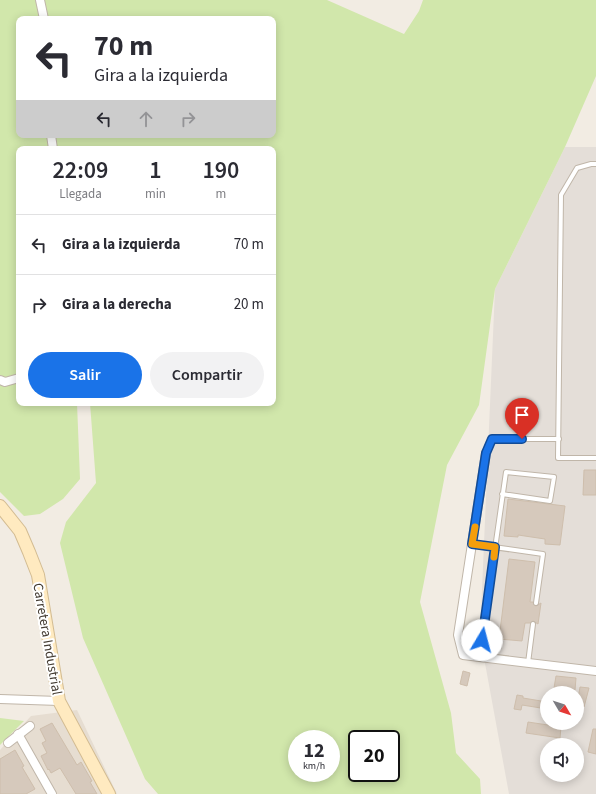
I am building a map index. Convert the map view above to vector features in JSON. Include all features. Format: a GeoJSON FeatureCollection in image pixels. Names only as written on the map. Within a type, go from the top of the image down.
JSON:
{"type":"FeatureCollection","features":[{"type":"Feature","properties":{"kind":"street"},"geometry":{"type":"LineString","coordinates":[[40,0],[43,16]]}},
{"type":"Feature","properties":{"kind":"street"},"geometry":{"type":"LineString","coordinates":[[0,380],[5,382],[16,379]]}},
{"type":"Feature","properties":{"kind":"street"},"geometry":{"type":"LineString","coordinates":[[486,453],[458,635],[463,655],[596,671]]}},
{"type":"Feature","properties":{"kind":"street","name":"Carretera Industrial"},"geometry":{"type":"LineString","coordinates":[[0,506],[20,531],[38,575],[59,701],[109,794]]}},
{"type":"Feature","properties":{"kind":"street"},"geometry":{"type":"LineString","coordinates":[[0,699],[59,701]]}},
{"type":"Feature","properties":{"kind":"street"},"geometry":{"type":"LineString","coordinates":[[8,743],[30,726]]}},
{"type":"Feature","properties":{"kind":"street"},"geometry":{"type":"LineString","coordinates":[[18,734],[52,794]]}},
{"type":"Feature","properties":{"kind":"lane"},"geometry":{"type":"LineString","coordinates":[[596,164],[577,168],[561,195],[558,439],[558,458],[596,458]]}},
{"type":"Feature","properties":{"kind":"lane"},"geometry":{"type":"LineString","coordinates":[[486,453],[492,439],[558,439]]}},
{"type":"Feature","properties":{"kind":"lane"},"geometry":{"type":"LineString","coordinates":[[482,640],[502,494],[506,472],[554,477],[550,501],[502,494]]}},
{"type":"Feature","properties":{"kind":"lane"},"geometry":{"type":"LineString","coordinates":[[472,544],[543,554],[536,603]]}},
{"type":"Feature","properties":{"kind":"lane"},"geometry":{"type":"LineString","coordinates":[[528,663],[533,624]]}},
{"type":"Feature","properties":{"kind":"shaded area"},"geometry":{"type":"Polygon","coordinates":[[[565,147],[596,147],[596,794],[509,794],[480,636],[495,289],[565,147]]]}},
{"type":"Feature","properties":{"kind":"shaded area"},"geometry":{"type":"Polygon","coordinates":[[[77,710],[117,794],[0,794],[0,750],[31,716],[77,710]]]}},
{"type":"Feature","properties":{"kind":"green space"},"geometry":{"type":"Polygon","coordinates":[[[0,0],[327,0],[404,34],[419,11],[423,0],[596,0],[596,76],[565,147],[495,289],[479,405],[447,465],[420,602],[451,713],[456,753],[480,779],[481,794],[158,794],[145,779],[83,638],[60,543],[66,522],[96,483],[90,406],[276,406],[276,146],[16,146],[16,406],[77,406],[80,479],[63,499],[40,514],[24,516],[0,492],[0,0]]]}},
{"type":"Feature","properties":{"kind":"green space"},"geometry":{"type":"Polygon","coordinates":[[[0,718],[24,721],[0,745],[0,718]]]}},
{"type":"Feature","properties":{"kind":"building"},"geometry":{"type":"Polygon","coordinates":[[[584,470],[596,470],[596,495],[583,495],[584,470]]]}},
{"type":"Feature","properties":{"kind":"building"},"geometry":{"type":"Polygon","coordinates":[[[508,499],[565,506],[560,545],[545,544],[545,539],[518,535],[518,537],[504,536],[508,499]]]}},
{"type":"Feature","properties":{"kind":"building"},"geometry":{"type":"Polygon","coordinates":[[[509,559],[535,562],[530,602],[533,602],[536,606],[541,603],[538,624],[533,621],[530,623],[525,623],[522,641],[499,639],[509,559]]]}},
{"type":"Feature","properties":{"kind":"building"},"geometry":{"type":"Polygon","coordinates":[[[463,671],[470,673],[467,686],[460,684],[463,671]]]}},
{"type":"Feature","properties":{"kind":"building"},"geometry":{"type":"Polygon","coordinates":[[[556,676],[576,678],[575,686],[554,686],[556,676]]]}},
{"type":"Feature","properties":{"kind":"building"},"geometry":{"type":"Polygon","coordinates":[[[584,687],[589,688],[584,707],[584,687]]]}},
{"type":"Feature","properties":{"kind":"building"},"geometry":{"type":"Polygon","coordinates":[[[517,695],[523,696],[523,698],[540,701],[540,708],[522,705],[521,710],[514,709],[517,695]]]}},
{"type":"Feature","properties":{"kind":"building"},"geometry":{"type":"Polygon","coordinates":[[[528,722],[540,724],[540,730],[561,730],[560,738],[526,733],[528,722]]]}},
{"type":"Feature","properties":{"kind":"building"},"geometry":{"type":"Polygon","coordinates":[[[52,723],[77,765],[81,762],[92,781],[90,782],[97,794],[76,794],[60,768],[51,773],[49,769],[48,770],[41,756],[47,753],[42,743],[46,741],[40,729],[52,723]]]}},
{"type":"Feature","properties":{"kind":"building"},"geometry":{"type":"Polygon","coordinates":[[[593,729],[596,729],[596,754],[588,752],[593,729]]]}},
{"type":"Feature","properties":{"kind":"building"},"geometry":{"type":"Polygon","coordinates":[[[15,750],[24,766],[22,767],[35,789],[26,794],[0,794],[0,759],[15,750]]]}},
{"type":"Feature","properties":{"kind":"slow traffic"},"geometry":{"type":"LineString","coordinates":[[475,527],[472,544],[495,547],[494,557]]}},
{"type":"Feature","properties":{"kind":"route"},"geometry":{"type":"LineString","coordinates":[[482,640],[495,547],[472,544],[486,453],[492,439],[522,439]]}}]}
